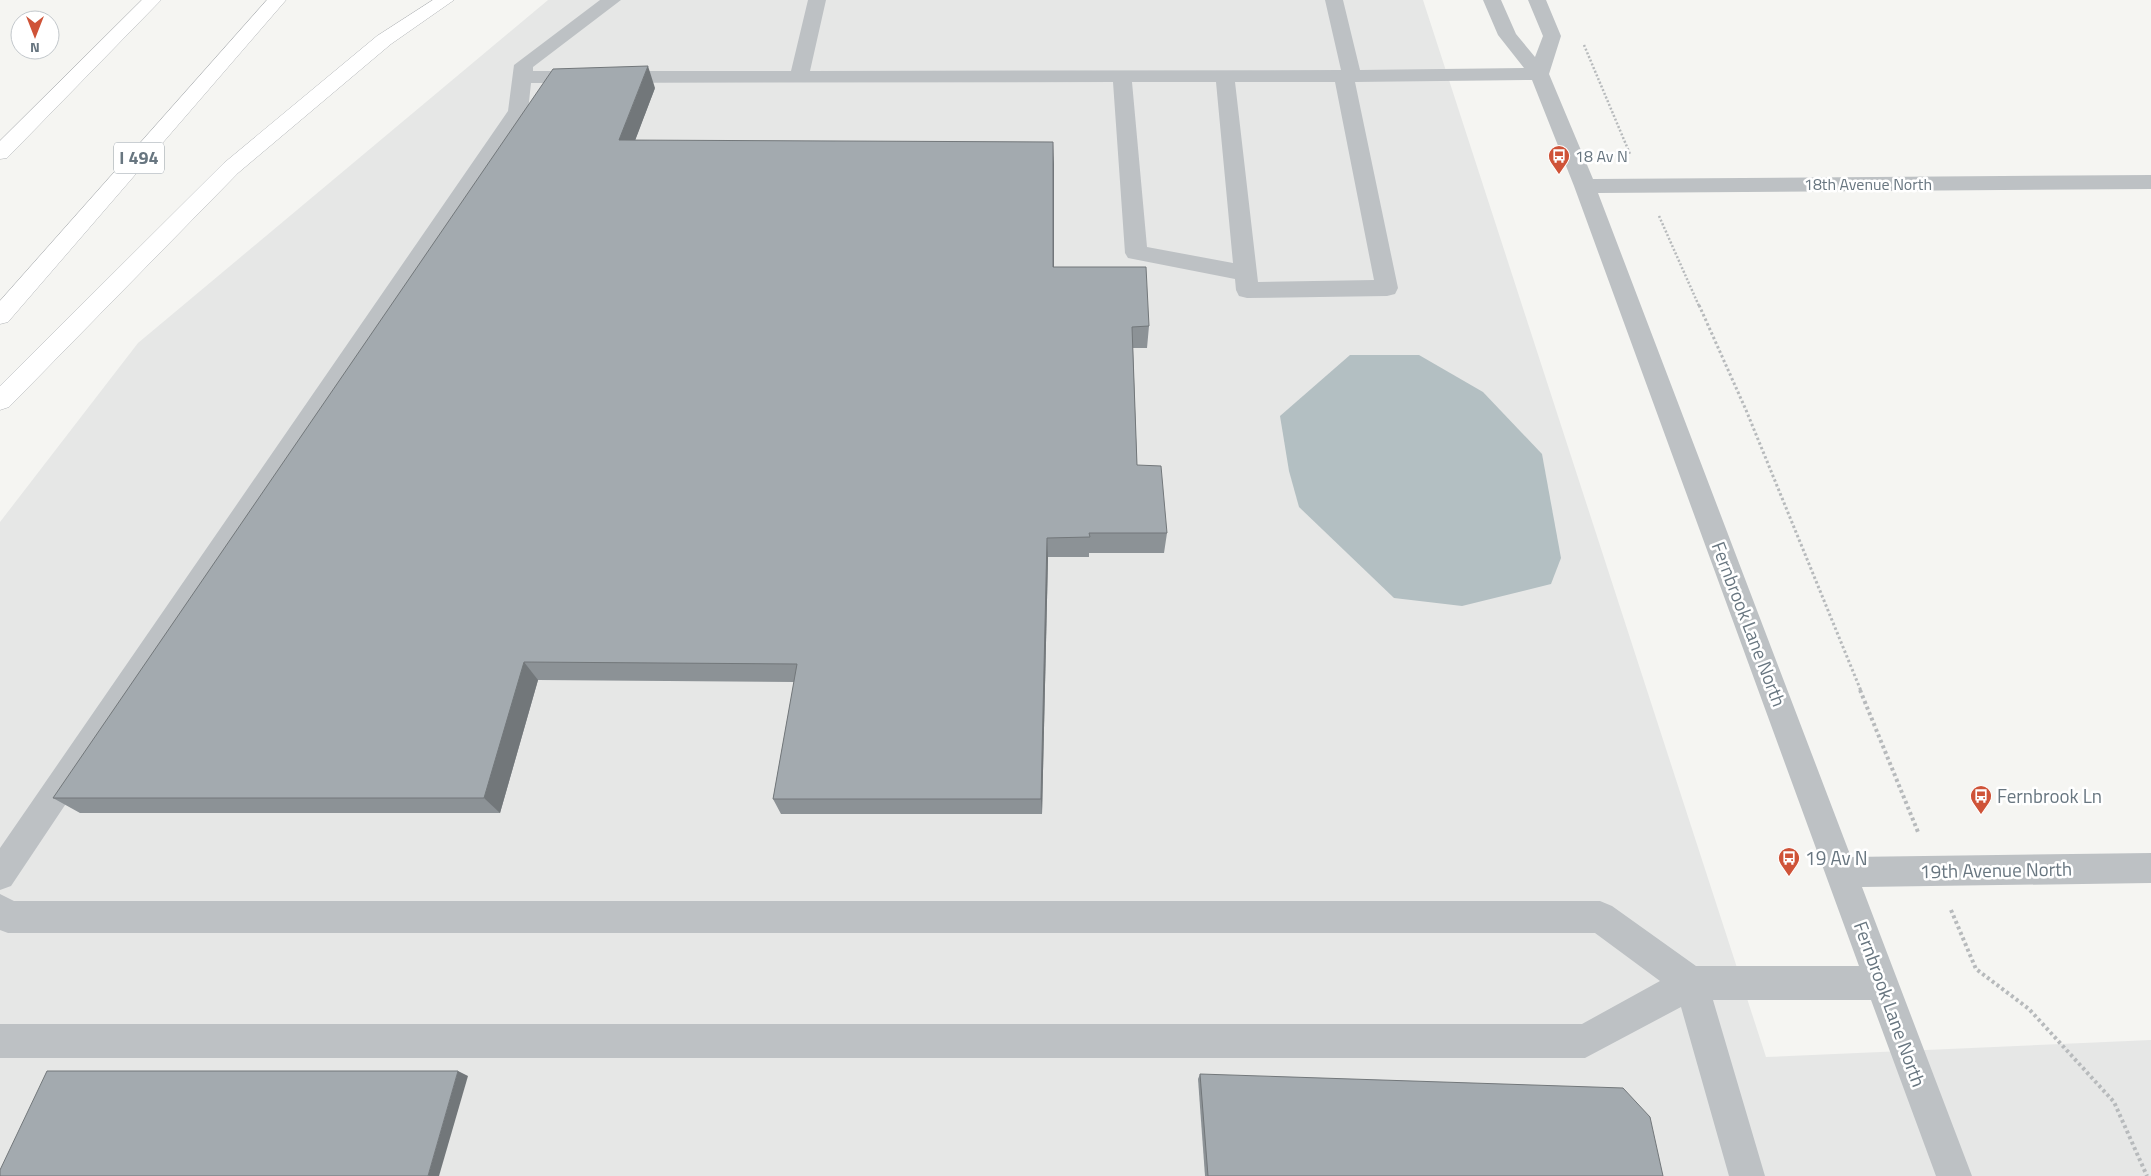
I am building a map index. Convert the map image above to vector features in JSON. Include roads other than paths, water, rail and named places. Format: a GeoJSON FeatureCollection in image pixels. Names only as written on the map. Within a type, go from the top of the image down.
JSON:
{"type":"FeatureCollection","features":[{"type":"Feature","properties":{"kind":"highway"},"geometry":{"type":"LineString","coordinates":[[0,153],[152,0]]}},
{"type":"Feature","properties":{"kind":"highway","name":"I 494"},"geometry":{"type":"LineString","coordinates":[[0,316],[277,0]]}},
{"type":"Feature","properties":{"kind":"highway"},"geometry":{"type":"LineString","coordinates":[[0,401],[231,168],[384,40],[445,0]]}},
{"type":"Feature","properties":{"kind":"street"},"geometry":{"type":"LineString","coordinates":[[0,875],[518,111],[524,65],[612,0]]}},
{"type":"Feature","properties":{"kind":"street"},"geometry":{"type":"LineString","coordinates":[[799,76],[817,0]]}},
{"type":"Feature","properties":{"kind":"street"},"geometry":{"type":"LineString","coordinates":[[1225,76],[1247,290],[1387,288],[1334,0]]}},
{"type":"Feature","properties":{"kind":"street","name":"Fernbrook Lane North"},"geometry":{"type":"LineString","coordinates":[[1492,0],[1507,35],[1539,74],[1585,186],[1954,1176]]}},
{"type":"Feature","properties":{"kind":"street"},"geometry":{"type":"LineString","coordinates":[[522,77],[1539,74],[1552,36],[1537,0]]}},
{"type":"Feature","properties":{"kind":"street"},"geometry":{"type":"LineString","coordinates":[[1122,76],[1136,253],[1245,273]]}},
{"type":"Feature","properties":{"kind":"street","name":"18th Avenue North"},"geometry":{"type":"LineString","coordinates":[[1585,186],[2151,182]]}},
{"type":"Feature","properties":{"kind":"street","name":"19th Avenue North"},"geometry":{"type":"LineString","coordinates":[[1842,872],[2151,868]]}},
{"type":"Feature","properties":{"kind":"street"},"geometry":{"type":"LineString","coordinates":[[0,910],[8,917],[1600,917],[1692,983],[1748,1176]]}},
{"type":"Feature","properties":{"kind":"street"},"geometry":{"type":"LineString","coordinates":[[0,1041],[1585,1041],[1692,983],[1883,983]]}},
{"type":"Feature","properties":{"kind":"place","name":"18 Av N"},"geometry":{"type":"Point","coordinates":[1559,175]}},
{"type":"Feature","properties":{"kind":"place","name":"Fernbrook Ln"},"geometry":{"type":"Point","coordinates":[1981,815]}},
{"type":"Feature","properties":{"kind":"place","name":"19 Av N"},"geometry":{"type":"Point","coordinates":[1789,877]}}]}
